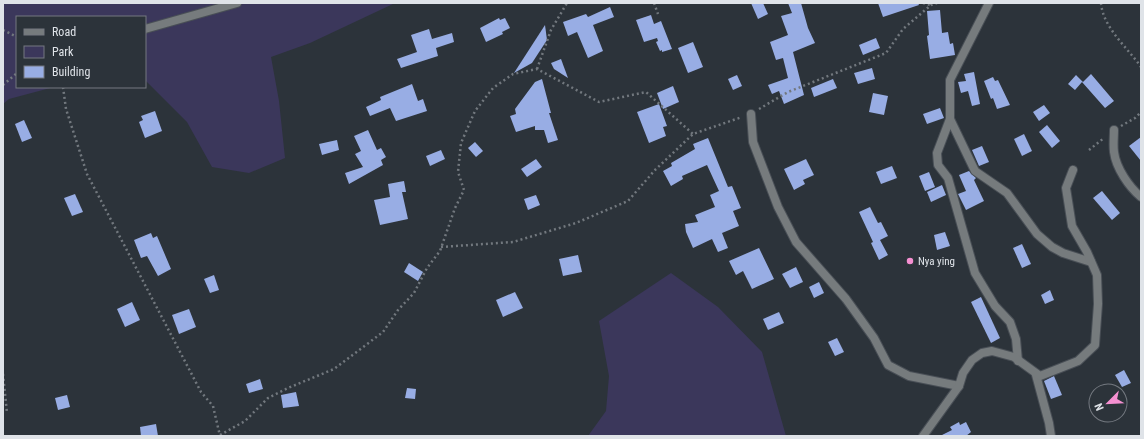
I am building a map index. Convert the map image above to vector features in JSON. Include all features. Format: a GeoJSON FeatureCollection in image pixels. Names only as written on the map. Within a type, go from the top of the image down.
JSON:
{"type":"FeatureCollection","features":[{"type":"Feature","properties":{"kind":"street"},"geometry":{"type":"LineString","coordinates":[[146,29],[237,3]]}},
{"type":"Feature","properties":{"kind":"street"},"geometry":{"type":"LineString","coordinates":[[989,3],[950,80],[950,119],[937,153],[938,165],[948,178],[975,274],[995,306],[1010,322],[1016,339],[1018,361]]}},
{"type":"Feature","properties":{"kind":"street"},"geometry":{"type":"LineString","coordinates":[[751,114],[753,142],[778,207],[796,242],[846,299],[874,338],[888,365],[909,376],[959,386]]}},
{"type":"Feature","properties":{"kind":"street"},"geometry":{"type":"LineString","coordinates":[[950,119],[975,171],[1007,193],[1037,234],[1052,247],[1063,253],[1091,262]]}},
{"type":"Feature","properties":{"kind":"street"},"geometry":{"type":"LineString","coordinates":[[1114,130],[1114,152],[1120,169],[1134,191],[1141,197]]}},
{"type":"Feature","properties":{"kind":"street"},"geometry":{"type":"LineString","coordinates":[[923,436],[959,386],[963,373],[972,360],[982,353],[992,351],[1014,356],[1036,375],[1040,376],[1078,361],[1095,344],[1098,297],[1097,275],[1072,226],[1066,188],[1073,170]]}},
{"type":"Feature","properties":{"kind":"street"},"geometry":{"type":"LineString","coordinates":[[1036,375],[1051,436]]}},
{"type":"Feature","properties":{"kind":"path"},"geometry":{"type":"LineString","coordinates":[[537,69],[551,30],[567,3]]}},
{"type":"Feature","properties":{"kind":"path"},"geometry":{"type":"LineString","coordinates":[[654,3],[658,14]]}},
{"type":"Feature","properties":{"kind":"path"},"geometry":{"type":"LineString","coordinates":[[923,3],[931,5]]}},
{"type":"Feature","properties":{"kind":"path"},"geometry":{"type":"LineString","coordinates":[[441,247],[513,242],[576,224],[628,201],[655,170],[693,134],[751,114],[788,92],[886,53],[903,29],[931,5],[937,3]]}},
{"type":"Feature","properties":{"kind":"path"},"geometry":{"type":"LineString","coordinates":[[1101,3],[1102,9],[1112,29],[1141,67]]}},
{"type":"Feature","properties":{"kind":"path"},"geometry":{"type":"LineString","coordinates":[[3,30],[16,37]]}},
{"type":"Feature","properties":{"kind":"path"},"geometry":{"type":"LineString","coordinates":[[62,88],[66,109],[87,174],[201,392],[213,406],[220,435],[245,421],[268,398],[334,369],[382,332],[398,310],[414,293],[441,247],[455,208],[464,190],[458,172],[462,143],[475,111],[493,88],[513,74],[537,69],[599,102],[646,92],[693,134]]}},
{"type":"Feature","properties":{"kind":"path"},"geometry":{"type":"LineString","coordinates":[[3,85],[16,74]]}},
{"type":"Feature","properties":{"kind":"path"},"geometry":{"type":"LineString","coordinates":[[3,374],[7,414]]}},
{"type":"Feature","properties":{"kind":"green space"},"geometry":{"type":"Polygon","coordinates":[[[3,3],[395,3],[310,43],[271,57],[279,101],[285,158],[249,173],[212,167],[187,122],[146,81],[146,16],[16,16],[16,88],[50,88],[9,99],[3,104],[3,3]]]}},
{"type":"Feature","properties":{"kind":"green space"},"geometry":{"type":"Polygon","coordinates":[[[671,273],[718,307],[762,352],[786,436],[588,436],[606,411],[609,376],[599,321],[671,273]]]}},
{"type":"Feature","properties":{"kind":"building"},"geometry":{"type":"Polygon","coordinates":[[[751,3],[763,3],[768,14],[758,19],[751,3]]]}},
{"type":"Feature","properties":{"kind":"building"},"geometry":{"type":"Polygon","coordinates":[[[788,3],[801,3],[808,28],[815,43],[793,52],[804,95],[784,104],[779,91],[772,94],[768,85],[788,78],[783,58],[776,60],[770,42],[788,35],[781,16],[792,13],[788,3]]]}},
{"type":"Feature","properties":{"kind":"building"},"geometry":{"type":"Polygon","coordinates":[[[878,3],[918,3],[919,5],[883,17],[878,3]]]}},
{"type":"Feature","properties":{"kind":"building"},"geometry":{"type":"Polygon","coordinates":[[[610,7],[614,17],[593,25],[603,51],[588,58],[577,32],[568,36],[563,22],[586,14],[588,17],[610,7]]]}},
{"type":"Feature","properties":{"kind":"building"},"geometry":{"type":"Polygon","coordinates":[[[940,10],[942,33],[948,32],[950,44],[953,43],[955,55],[930,59],[927,36],[929,35],[927,11],[940,10]]]}},
{"type":"Feature","properties":{"kind":"building"},"geometry":{"type":"Polygon","coordinates":[[[651,15],[654,24],[661,21],[672,49],[662,52],[662,50],[660,51],[656,42],[658,41],[657,38],[644,42],[636,20],[651,15]]]}},
{"type":"Feature","properties":{"kind":"building"},"geometry":{"type":"Polygon","coordinates":[[[499,18],[500,20],[505,18],[510,28],[502,32],[503,34],[486,42],[480,28],[499,18]]]}},
{"type":"Feature","properties":{"kind":"building"},"geometry":{"type":"Polygon","coordinates":[[[545,25],[547,40],[532,63],[514,73],[545,25]]]}},
{"type":"Feature","properties":{"kind":"building"},"geometry":{"type":"Polygon","coordinates":[[[429,29],[432,39],[452,33],[454,42],[436,48],[438,56],[401,68],[397,59],[417,52],[411,35],[429,29]]]}},
{"type":"Feature","properties":{"kind":"building"},"geometry":{"type":"Polygon","coordinates":[[[876,38],[880,48],[863,55],[859,45],[876,38]]]}},
{"type":"Feature","properties":{"kind":"building"},"geometry":{"type":"Polygon","coordinates":[[[693,42],[703,67],[688,73],[678,48],[693,42]]]}},
{"type":"Feature","properties":{"kind":"building"},"geometry":{"type":"Polygon","coordinates":[[[561,59],[568,78],[554,69],[551,63],[561,59]]]}},
{"type":"Feature","properties":{"kind":"building"},"geometry":{"type":"Polygon","coordinates":[[[872,68],[875,79],[858,84],[854,73],[872,68]]]}},
{"type":"Feature","properties":{"kind":"building"},"geometry":{"type":"Polygon","coordinates":[[[974,72],[980,104],[972,106],[968,91],[961,93],[958,82],[966,81],[964,74],[974,72]]]}},
{"type":"Feature","properties":{"kind":"building"},"geometry":{"type":"Polygon","coordinates":[[[1091,74],[1114,101],[1105,108],[1082,82],[1075,90],[1068,84],[1076,75],[1083,82],[1091,74]]]}},
{"type":"Feature","properties":{"kind":"building"},"geometry":{"type":"Polygon","coordinates":[[[737,75],[742,86],[733,90],[728,79],[737,75]]]}},
{"type":"Feature","properties":{"kind":"building"},"geometry":{"type":"Polygon","coordinates":[[[993,77],[995,81],[998,80],[1010,105],[997,109],[993,98],[991,99],[984,81],[993,77]]]}},
{"type":"Feature","properties":{"kind":"building"},"geometry":{"type":"Polygon","coordinates":[[[542,79],[551,113],[549,113],[558,140],[548,143],[544,130],[535,130],[535,126],[516,132],[510,116],[516,114],[515,109],[535,82],[542,79]]]}},
{"type":"Feature","properties":{"kind":"building"},"geometry":{"type":"Polygon","coordinates":[[[833,79],[837,88],[814,97],[811,88],[833,79]]]}},
{"type":"Feature","properties":{"kind":"building"},"geometry":{"type":"Polygon","coordinates":[[[412,84],[418,101],[423,99],[427,111],[396,121],[390,108],[370,116],[366,107],[381,100],[380,97],[412,84]]]}},
{"type":"Feature","properties":{"kind":"building"},"geometry":{"type":"Polygon","coordinates":[[[673,86],[679,102],[663,109],[657,93],[673,86]]]}},
{"type":"Feature","properties":{"kind":"building"},"geometry":{"type":"Polygon","coordinates":[[[873,93],[888,96],[884,115],[869,112],[873,93]]]}},
{"type":"Feature","properties":{"kind":"building"},"geometry":{"type":"Polygon","coordinates":[[[659,104],[667,126],[663,127],[666,136],[649,143],[637,112],[659,104]]]}},
{"type":"Feature","properties":{"kind":"building"},"geometry":{"type":"Polygon","coordinates":[[[1044,105],[1050,113],[1039,121],[1033,112],[1044,105]]]}},
{"type":"Feature","properties":{"kind":"building"},"geometry":{"type":"Polygon","coordinates":[[[940,108],[944,118],[927,124],[923,114],[940,108]]]}},
{"type":"Feature","properties":{"kind":"building"},"geometry":{"type":"Polygon","coordinates":[[[155,111],[162,131],[145,138],[139,122],[143,120],[141,116],[155,111]]]}},
{"type":"Feature","properties":{"kind":"building"},"geometry":{"type":"Polygon","coordinates":[[[24,120],[32,138],[22,142],[15,124],[24,120]]]}},
{"type":"Feature","properties":{"kind":"building"},"geometry":{"type":"Polygon","coordinates":[[[1047,125],[1060,141],[1052,148],[1039,132],[1047,125]]]}},
{"type":"Feature","properties":{"kind":"building"},"geometry":{"type":"Polygon","coordinates":[[[368,130],[377,150],[381,148],[386,157],[381,160],[383,165],[349,184],[345,173],[363,167],[355,154],[361,151],[354,136],[368,130]]]}},
{"type":"Feature","properties":{"kind":"building"},"geometry":{"type":"Polygon","coordinates":[[[1024,134],[1032,151],[1022,156],[1014,139],[1024,134]]]}},
{"type":"Feature","properties":{"kind":"building"},"geometry":{"type":"Polygon","coordinates":[[[1141,137],[1141,161],[1129,146],[1141,137]]]}},
{"type":"Feature","properties":{"kind":"building"},"geometry":{"type":"Polygon","coordinates":[[[708,138],[728,187],[732,186],[741,208],[733,211],[739,226],[722,233],[728,248],[718,252],[712,239],[693,248],[686,232],[685,224],[698,222],[695,215],[715,207],[710,195],[719,191],[707,165],[682,176],[683,179],[671,186],[663,171],[672,166],[671,163],[695,149],[693,144],[708,138]]]}},
{"type":"Feature","properties":{"kind":"building"},"geometry":{"type":"Polygon","coordinates":[[[337,140],[339,150],[322,155],[319,144],[337,140]]]}},
{"type":"Feature","properties":{"kind":"building"},"geometry":{"type":"Polygon","coordinates":[[[475,142],[483,151],[476,157],[468,148],[475,142]]]}},
{"type":"Feature","properties":{"kind":"building"},"geometry":{"type":"Polygon","coordinates":[[[982,146],[989,162],[979,166],[972,150],[982,146]]]}},
{"type":"Feature","properties":{"kind":"building"},"geometry":{"type":"Polygon","coordinates":[[[441,150],[445,159],[430,166],[426,156],[441,150]]]}},
{"type":"Feature","properties":{"kind":"building"},"geometry":{"type":"Polygon","coordinates":[[[536,159],[542,167],[527,177],[521,169],[536,159]]]}},
{"type":"Feature","properties":{"kind":"building"},"geometry":{"type":"Polygon","coordinates":[[[806,159],[814,175],[803,180],[805,184],[794,190],[784,169],[806,159]]]}},
{"type":"Feature","properties":{"kind":"building"},"geometry":{"type":"Polygon","coordinates":[[[892,166],[897,178],[881,184],[876,172],[892,166]]]}},
{"type":"Feature","properties":{"kind":"building"},"geometry":{"type":"Polygon","coordinates":[[[969,171],[976,178],[974,180],[984,201],[966,210],[958,194],[966,191],[959,175],[969,171]]]}},
{"type":"Feature","properties":{"kind":"building"},"geometry":{"type":"Polygon","coordinates":[[[929,172],[935,187],[925,191],[919,176],[929,172]]]}},
{"type":"Feature","properties":{"kind":"building"},"geometry":{"type":"Polygon","coordinates":[[[404,181],[406,192],[402,192],[408,219],[380,225],[374,200],[390,197],[388,184],[404,181]]]}},
{"type":"Feature","properties":{"kind":"building"},"geometry":{"type":"Polygon","coordinates":[[[942,185],[946,195],[931,202],[927,192],[942,185]]]}},
{"type":"Feature","properties":{"kind":"building"},"geometry":{"type":"Polygon","coordinates":[[[1102,191],[1120,213],[1112,220],[1093,198],[1102,191]]]}},
{"type":"Feature","properties":{"kind":"building"},"geometry":{"type":"Polygon","coordinates":[[[75,194],[83,212],[72,216],[64,198],[75,194]]]}},
{"type":"Feature","properties":{"kind":"building"},"geometry":{"type":"Polygon","coordinates":[[[536,195],[540,205],[528,210],[524,199],[536,195]]]}},
{"type":"Feature","properties":{"kind":"building"},"geometry":{"type":"Polygon","coordinates":[[[870,207],[878,223],[881,222],[888,236],[880,240],[888,255],[879,260],[871,243],[873,242],[859,212],[870,207]]]}},
{"type":"Feature","properties":{"kind":"building"},"geometry":{"type":"Polygon","coordinates":[[[945,232],[950,246],[937,250],[934,235],[945,232]]]}},
{"type":"Feature","properties":{"kind":"building"},"geometry":{"type":"Polygon","coordinates":[[[151,233],[153,238],[157,236],[171,269],[158,276],[147,256],[141,258],[134,240],[151,233]]]}},
{"type":"Feature","properties":{"kind":"building"},"geometry":{"type":"Polygon","coordinates":[[[1022,244],[1031,264],[1022,268],[1013,248],[1022,244]]]}},
{"type":"Feature","properties":{"kind":"building"},"geometry":{"type":"Polygon","coordinates":[[[759,248],[774,279],[752,289],[743,271],[736,275],[729,261],[759,248]]]}},
{"type":"Feature","properties":{"kind":"building"},"geometry":{"type":"Polygon","coordinates":[[[578,255],[582,272],[563,276],[559,259],[578,255]]]}},
{"type":"Feature","properties":{"kind":"building"},"geometry":{"type":"Polygon","coordinates":[[[409,263],[423,272],[418,281],[404,272],[409,263]]]}},
{"type":"Feature","properties":{"kind":"building"},"geometry":{"type":"Polygon","coordinates":[[[796,267],[803,282],[790,288],[782,274],[796,267]]]}},
{"type":"Feature","properties":{"kind":"building"},"geometry":{"type":"Polygon","coordinates":[[[214,275],[219,290],[210,293],[204,279],[214,275]]]}},
{"type":"Feature","properties":{"kind":"building"},"geometry":{"type":"Polygon","coordinates":[[[819,282],[824,293],[814,298],[809,287],[819,282]]]}},
{"type":"Feature","properties":{"kind":"building"},"geometry":{"type":"Polygon","coordinates":[[[1050,290],[1054,300],[1045,304],[1041,295],[1050,290]]]}},
{"type":"Feature","properties":{"kind":"building"},"geometry":{"type":"Polygon","coordinates":[[[515,292],[523,308],[503,317],[496,300],[515,292]]]}},
{"type":"Feature","properties":{"kind":"building"},"geometry":{"type":"Polygon","coordinates":[[[981,297],[1000,338],[991,343],[971,302],[981,297]]]}},
{"type":"Feature","properties":{"kind":"building"},"geometry":{"type":"Polygon","coordinates":[[[132,302],[140,320],[125,327],[117,309],[132,302]]]}},
{"type":"Feature","properties":{"kind":"building"},"geometry":{"type":"Polygon","coordinates":[[[189,309],[196,327],[179,334],[172,315],[189,309]]]}},
{"type":"Feature","properties":{"kind":"building"},"geometry":{"type":"Polygon","coordinates":[[[779,312],[784,323],[768,330],[763,319],[779,312]]]}},
{"type":"Feature","properties":{"kind":"building"},"geometry":{"type":"Polygon","coordinates":[[[837,338],[844,352],[835,356],[828,342],[837,338]]]}},
{"type":"Feature","properties":{"kind":"building"},"geometry":{"type":"Polygon","coordinates":[[[1124,370],[1131,383],[1128,384],[1128,383],[1120,383],[1115,375],[1124,370]]]}},
{"type":"Feature","properties":{"kind":"building"},"geometry":{"type":"Polygon","coordinates":[[[1054,376],[1062,395],[1051,399],[1044,381],[1054,376]]]}},
{"type":"Feature","properties":{"kind":"building"},"geometry":{"type":"Polygon","coordinates":[[[260,379],[263,389],[249,393],[246,384],[260,379]]]}},
{"type":"Feature","properties":{"kind":"building"},"geometry":{"type":"Polygon","coordinates":[[[407,388],[416,389],[415,399],[405,398],[407,388]]]}},
{"type":"Feature","properties":{"kind":"building"},"geometry":{"type":"Polygon","coordinates":[[[296,392],[299,406],[283,408],[281,395],[296,392]]]}},
{"type":"Feature","properties":{"kind":"building"},"geometry":{"type":"Polygon","coordinates":[[[67,395],[70,407],[58,410],[55,398],[67,395]]]}},
{"type":"Feature","properties":{"kind":"building"},"geometry":{"type":"Polygon","coordinates":[[[959,422],[960,425],[966,422],[971,432],[966,436],[940,436],[952,430],[950,427],[959,422]]]}},
{"type":"Feature","properties":{"kind":"building"},"geometry":{"type":"Polygon","coordinates":[[[156,424],[158,436],[141,436],[140,427],[156,424]]]}},
{"type":"Feature","properties":{"kind":"place","name":"Nya ying"},"geometry":{"type":"Point","coordinates":[910,261]}}]}
